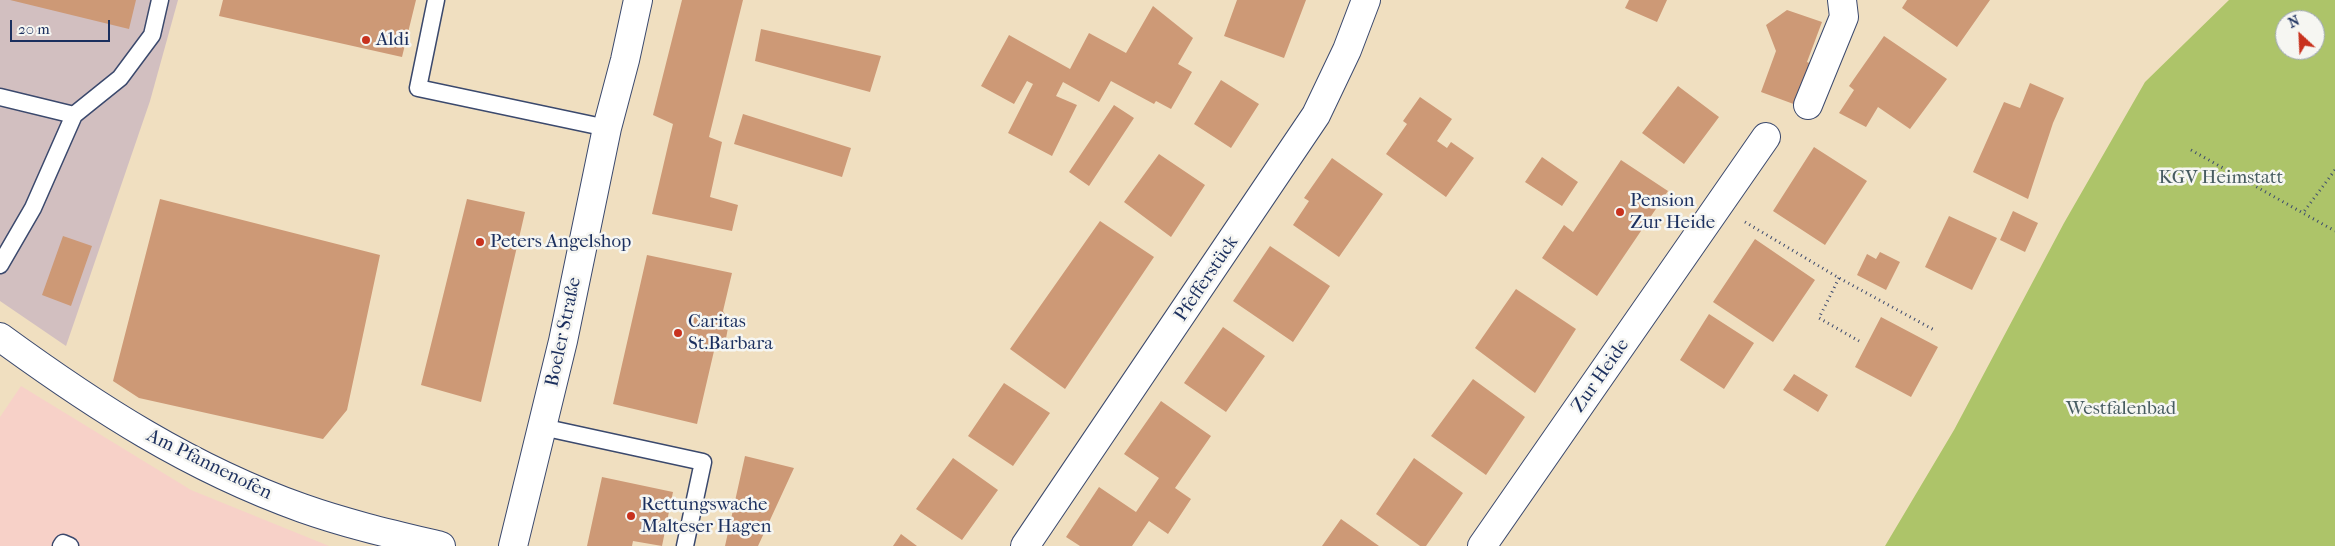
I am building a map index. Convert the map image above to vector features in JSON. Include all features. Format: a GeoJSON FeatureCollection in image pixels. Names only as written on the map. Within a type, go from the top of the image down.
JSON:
{"type":"FeatureCollection","features":[{"type":"Feature","properties":{"kind":"street","name":"Boeler Straße"},"geometry":{"type":"LineString","coordinates":[[513,546],[563,341],[607,128],[638,0]]}},
{"type":"Feature","properties":{"kind":"street","name":"Pfefferstück"},"geometry":{"type":"LineString","coordinates":[[1025,546],[1316,115],[1347,50],[1366,0]]}},
{"type":"Feature","properties":{"kind":"street"},"geometry":{"type":"LineString","coordinates":[[1808,105],[1844,17],[1842,0]]}},
{"type":"Feature","properties":{"kind":"street","name":"Zur Heide"},"geometry":{"type":"LineString","coordinates":[[1482,546],[1766,137]]}},
{"type":"Feature","properties":{"kind":"street","name":"Am Pfannenofen"},"geometry":{"type":"LineString","coordinates":[[0,337],[130,426],[173,451],[236,482],[303,508],[441,546]]}},
{"type":"Feature","properties":{"kind":"lane"},"geometry":{"type":"LineString","coordinates":[[0,265],[33,208],[74,115],[120,78],[152,34],[160,0]]}},
{"type":"Feature","properties":{"kind":"lane"},"geometry":{"type":"LineString","coordinates":[[436,0],[418,88],[607,128]]}},
{"type":"Feature","properties":{"kind":"lane"},"geometry":{"type":"LineString","coordinates":[[0,97],[74,115]]}},
{"type":"Feature","properties":{"kind":"lane"},"geometry":{"type":"LineString","coordinates":[[542,427],[703,462],[685,546]]}},
{"type":"Feature","properties":{"kind":"lane"},"geometry":{"type":"LineString","coordinates":[[61,546],[63,543],[70,546]]}},
{"type":"Feature","properties":{"kind":"path"},"geometry":{"type":"LineString","coordinates":[[2191,150],[2335,231]]}},
{"type":"Feature","properties":{"kind":"path"},"geometry":{"type":"LineString","coordinates":[[2303,213],[2335,170]]}},
{"type":"Feature","properties":{"kind":"path"},"geometry":{"type":"LineString","coordinates":[[1719,206],[1839,278],[1936,331]]}},
{"type":"Feature","properties":{"kind":"path"},"geometry":{"type":"LineString","coordinates":[[1839,278],[1818,318],[1859,341]]}},
{"type":"Feature","properties":{"kind":"shaded area"},"geometry":{"type":"Polygon","coordinates":[[[0,0],[178,0],[150,101],[66,346],[0,301],[0,0]]]}},
{"type":"Feature","properties":{"kind":"shaded area"},"geometry":{"type":"Polygon","coordinates":[[[21,386],[191,490],[329,546],[0,546],[0,417],[21,386]]]}},
{"type":"Feature","properties":{"kind":"green space","name":"Westfalenbad"},"geometry":{"type":"Polygon","coordinates":[[[2229,0],[2335,0],[2335,546],[1885,546],[1954,430],[2064,223],[2145,82],[2229,0]]]}},
{"type":"Feature","properties":{"kind":"building"},"geometry":{"type":"Polygon","coordinates":[[[10,0],[136,0],[129,29],[10,0]]]}},
{"type":"Feature","properties":{"kind":"building","name":"Aldi"},"geometry":{"type":"Polygon","coordinates":[[[223,0],[416,0],[402,57],[219,16],[223,0]]]}},
{"type":"Feature","properties":{"kind":"building"},"geometry":{"type":"Polygon","coordinates":[[[682,0],[743,0],[709,137],[722,142],[710,197],[738,205],[732,231],[652,214],[673,124],[653,115],[682,0]]]}},
{"type":"Feature","properties":{"kind":"building"},"geometry":{"type":"Polygon","coordinates":[[[1237,0],[1306,0],[1284,58],[1224,36],[1237,0]]]}},
{"type":"Feature","properties":{"kind":"building"},"geometry":{"type":"Polygon","coordinates":[[[1629,0],[1667,0],[1657,22],[1625,8],[1629,0]]]}},
{"type":"Feature","properties":{"kind":"building"},"geometry":{"type":"Polygon","coordinates":[[[1907,0],[1990,0],[1957,47],[1902,8],[1907,0]]]}},
{"type":"Feature","properties":{"kind":"building"},"geometry":{"type":"Polygon","coordinates":[[[1153,6],[1193,38],[1178,64],[1192,72],[1171,109],[1156,101],[1154,104],[1111,81],[1099,102],[1063,82],[1056,96],[1077,105],[1052,156],[1008,133],[1033,84],[1027,81],[1014,104],[981,86],[1009,35],[1070,69],[1089,33],[1126,53],[1153,6]]]}},
{"type":"Feature","properties":{"kind":"building"},"geometry":{"type":"Polygon","coordinates":[[[1787,10],[1822,22],[1807,62],[1814,65],[1799,106],[1761,92],[1776,51],[1766,25],[1787,10]]]}},
{"type":"Feature","properties":{"kind":"building"},"geometry":{"type":"Polygon","coordinates":[[[761,29],[881,56],[870,92],[755,61],[761,29]]]}},
{"type":"Feature","properties":{"kind":"building"},"geometry":{"type":"Polygon","coordinates":[[[1884,36],[1947,79],[1910,129],[1878,107],[1866,127],[1839,113],[1854,90],[1849,86],[1884,36]]]}},
{"type":"Feature","properties":{"kind":"building"},"geometry":{"type":"Polygon","coordinates":[[[1221,80],[1259,104],[1231,148],[1194,124],[1221,80]]]}},
{"type":"Feature","properties":{"kind":"building"},"geometry":{"type":"Polygon","coordinates":[[[2030,83],[2064,98],[2053,123],[2028,199],[1973,172],[2004,102],[2020,108],[2030,83]]]}},
{"type":"Feature","properties":{"kind":"building"},"geometry":{"type":"Polygon","coordinates":[[[1678,86],[1719,117],[1684,164],[1642,133],[1678,86]]]}},
{"type":"Feature","properties":{"kind":"building"},"geometry":{"type":"Polygon","coordinates":[[[1420,97],[1452,119],[1437,141],[1447,148],[1451,142],[1474,158],[1446,197],[1386,154],[1407,124],[1403,121],[1420,97]]]}},
{"type":"Feature","properties":{"kind":"building"},"geometry":{"type":"Polygon","coordinates":[[[1114,105],[1134,118],[1089,186],[1069,172],[1114,105]]]}},
{"type":"Feature","properties":{"kind":"building"},"geometry":{"type":"Polygon","coordinates":[[[743,114],[851,148],[842,177],[734,144],[743,114]]]}},
{"type":"Feature","properties":{"kind":"building"},"geometry":{"type":"Polygon","coordinates":[[[1814,147],[1867,181],[1825,245],[1773,211],[1814,147]]]}},
{"type":"Feature","properties":{"kind":"building"},"geometry":{"type":"Polygon","coordinates":[[[1159,154],[1205,185],[1171,237],[1124,202],[1159,154]]]}},
{"type":"Feature","properties":{"kind":"building"},"geometry":{"type":"Polygon","coordinates":[[[1542,157],[1578,182],[1562,206],[1525,182],[1542,157]]]}},
{"type":"Feature","properties":{"kind":"building"},"geometry":{"type":"Polygon","coordinates":[[[1332,158],[1383,194],[1339,257],[1293,225],[1309,201],[1304,198],[1332,158]]]}},
{"type":"Feature","properties":{"kind":"building","name":"Pension Zur Heide"},"geometry":{"type":"Polygon","coordinates":[[[1621,160],[1668,191],[1597,296],[1542,258],[1564,225],[1573,232],[1621,160]]]}},
{"type":"Feature","properties":{"kind":"building"},"geometry":{"type":"Polygon","coordinates":[[[160,199],[380,255],[347,410],[323,439],[139,398],[113,381],[160,199]]]}},
{"type":"Feature","properties":{"kind":"building"},"geometry":{"type":"Polygon","coordinates":[[[467,199],[525,212],[481,402],[421,385],[467,199]]]}},
{"type":"Feature","properties":{"kind":"building"},"geometry":{"type":"Polygon","coordinates":[[[2013,211],[2038,223],[2025,252],[2000,240],[2013,211]]]}},
{"type":"Feature","properties":{"kind":"building"},"geometry":{"type":"Polygon","coordinates":[[[1949,216],[1997,238],[1972,290],[1925,267],[1949,216]]]}},
{"type":"Feature","properties":{"kind":"building"},"geometry":{"type":"Polygon","coordinates":[[[1100,221],[1154,257],[1065,389],[1010,349],[1100,221]]]}},
{"type":"Feature","properties":{"kind":"building"},"geometry":{"type":"Polygon","coordinates":[[[63,236],[92,246],[71,306],[42,295],[63,236]]]}},
{"type":"Feature","properties":{"kind":"building"},"geometry":{"type":"Polygon","coordinates":[[[1755,239],[1815,280],[1773,342],[1713,302],[1755,239]]]}},
{"type":"Feature","properties":{"kind":"building"},"geometry":{"type":"Polygon","coordinates":[[[1270,246],[1330,286],[1293,342],[1233,301],[1270,246]]]}},
{"type":"Feature","properties":{"kind":"building"},"geometry":{"type":"Polygon","coordinates":[[[1880,252],[1900,262],[1886,290],[1857,275],[1867,254],[1876,259],[1880,252]]]}},
{"type":"Feature","properties":{"kind":"building","name":"Caritas St.Barbara"},"geometry":{"type":"Polygon","coordinates":[[[647,255],[732,273],[723,311],[729,322],[725,344],[714,351],[697,424],[613,404],[647,255]]]}},
{"type":"Feature","properties":{"kind":"building"},"geometry":{"type":"Polygon","coordinates":[[[1516,289],[1576,329],[1535,393],[1475,348],[1516,289]]]}},
{"type":"Feature","properties":{"kind":"building"},"geometry":{"type":"Polygon","coordinates":[[[1709,314],[1754,343],[1724,389],[1680,360],[1709,314]]]}},
{"type":"Feature","properties":{"kind":"building"},"geometry":{"type":"Polygon","coordinates":[[[1881,317],[1938,347],[1911,397],[1855,367],[1881,317]]]}},
{"type":"Feature","properties":{"kind":"building"},"geometry":{"type":"Polygon","coordinates":[[[1223,327],[1265,356],[1226,412],[1184,383],[1223,327]]]}},
{"type":"Feature","properties":{"kind":"building"},"geometry":{"type":"Polygon","coordinates":[[[1794,374],[1828,395],[1818,412],[1783,390],[1794,374]]]}},
{"type":"Feature","properties":{"kind":"building"},"geometry":{"type":"Polygon","coordinates":[[[1473,379],[1525,417],[1486,475],[1431,436],[1473,379]]]}},
{"type":"Feature","properties":{"kind":"building"},"geometry":{"type":"Polygon","coordinates":[[[1004,383],[1050,413],[1013,466],[968,436],[1004,383]]]}},
{"type":"Feature","properties":{"kind":"building"},"geometry":{"type":"Polygon","coordinates":[[[1161,401],[1211,436],[1175,488],[1191,499],[1168,534],[1149,521],[1132,546],[1080,546],[1066,537],[1099,487],[1136,512],[1159,478],[1124,454],[1161,401]]]}},
{"type":"Feature","properties":{"kind":"building"},"geometry":{"type":"Polygon","coordinates":[[[745,456],[794,468],[758,546],[725,546],[745,456]]]}},
{"type":"Feature","properties":{"kind":"building"},"geometry":{"type":"Polygon","coordinates":[[[953,458],[998,490],[962,540],[916,509],[953,458]]]}},
{"type":"Feature","properties":{"kind":"building"},"geometry":{"type":"Polygon","coordinates":[[[1414,458],[1463,493],[1426,546],[1420,546],[1376,514],[1414,458]]]}},
{"type":"Feature","properties":{"kind":"building","name":"Rettungswache Malteser Hagen"},"geometry":{"type":"Polygon","coordinates":[[[602,477],[673,492],[662,546],[633,541],[632,546],[587,546],[602,477]]]}},
{"type":"Feature","properties":{"kind":"building"},"geometry":{"type":"Polygon","coordinates":[[[1341,519],[1379,546],[1322,546],[1341,519]]]}},
{"type":"Feature","properties":{"kind":"building"},"geometry":{"type":"Polygon","coordinates":[[[901,534],[917,546],[893,546],[901,534]]]}},
{"type":"Feature","properties":{"kind":"place","name":"Aldi"},"geometry":{"type":"Point","coordinates":[366,40]}},
{"type":"Feature","properties":{"kind":"place","name":"Pension Zur Heide"},"geometry":{"type":"Point","coordinates":[1620,212]}},
{"type":"Feature","properties":{"kind":"place","name":"Peters Angelshop"},"geometry":{"type":"Point","coordinates":[480,242]}},
{"type":"Feature","properties":{"kind":"place","name":"Caritas St.Barbara"},"geometry":{"type":"Point","coordinates":[678,333]}},
{"type":"Feature","properties":{"kind":"place","name":"Rettungswache Malteser Hagen"},"geometry":{"type":"Point","coordinates":[631,516]}},
{"type":"Feature","properties":{"kind":"park label","name":"KGV Heimstatt"},"geometry":{"type":"Point","coordinates":[2221,178]}}]}
